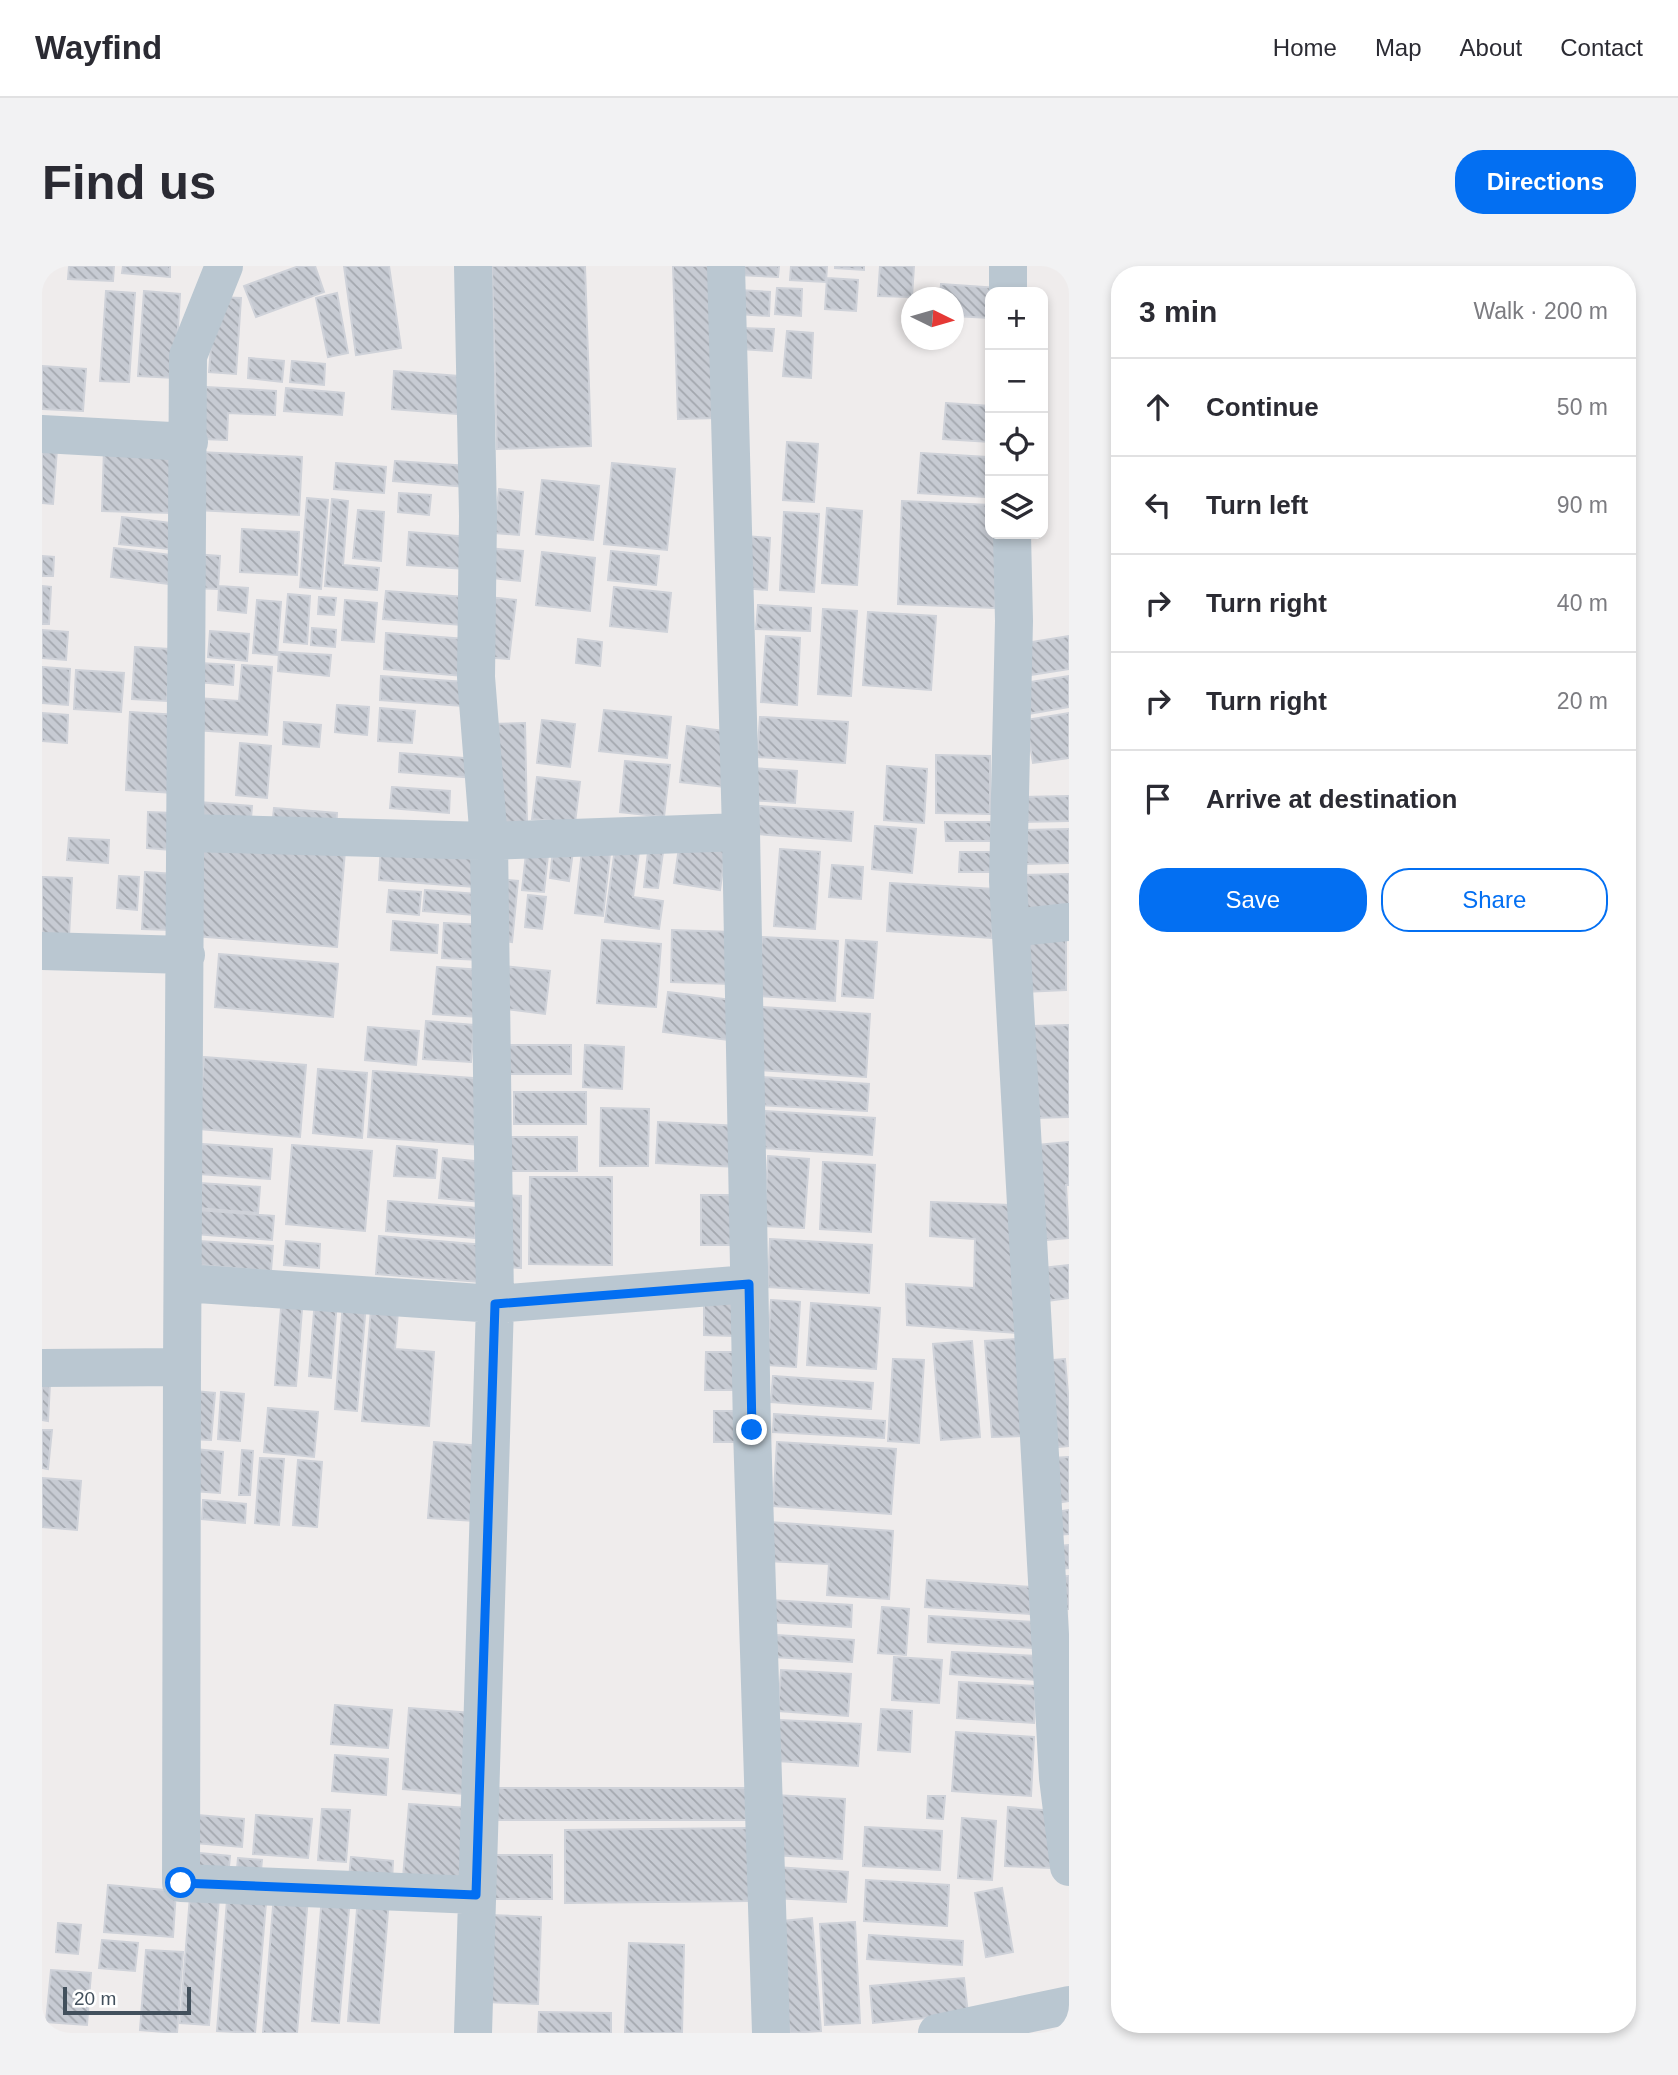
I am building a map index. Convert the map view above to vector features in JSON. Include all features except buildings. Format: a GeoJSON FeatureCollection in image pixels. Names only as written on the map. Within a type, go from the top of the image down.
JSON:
{"type":"FeatureCollection","features":[{"type":"Feature","properties":{"kind":"street"},"geometry":{"type":"LineString","coordinates":[[224,266],[188,356],[181,1883],[476,1895]]}},
{"type":"Feature","properties":{"kind":"street"},"geometry":{"type":"LineString","coordinates":[[472,2033],[495,1304],[489,841],[476,677],[478,516],[473,266]]}},
{"type":"Feature","properties":{"kind":"street"},"geometry":{"type":"LineString","coordinates":[[726,266],[741,832],[749,1284],[771,2033]]}},
{"type":"Feature","properties":{"kind":"street"},"geometry":{"type":"LineString","coordinates":[[1008,266],[1008,287]]}},
{"type":"Feature","properties":{"kind":"street"},"geometry":{"type":"LineString","coordinates":[[42,434],[189,442]]}},
{"type":"Feature","properties":{"kind":"street"},"geometry":{"type":"LineString","coordinates":[[1013,539],[1014,621],[1008,881],[1057,1764],[1069,1867]]}},
{"type":"Feature","properties":{"kind":"street"},"geometry":{"type":"LineString","coordinates":[[186,833],[489,841],[741,832]]}},
{"type":"Feature","properties":{"kind":"street"},"geometry":{"type":"LineString","coordinates":[[1011,929],[1069,922]]}},
{"type":"Feature","properties":{"kind":"street"},"geometry":{"type":"LineString","coordinates":[[42,951],[186,955]]}},
{"type":"Feature","properties":{"kind":"street"},"geometry":{"type":"LineString","coordinates":[[183,1283],[495,1304],[749,1284]]}},
{"type":"Feature","properties":{"kind":"street"},"geometry":{"type":"LineString","coordinates":[[42,1368],[182,1367]]}},
{"type":"Feature","properties":{"kind":"street"},"geometry":{"type":"LineString","coordinates":[[937,2033],[1069,2005]]}},
{"type":"Feature","properties":{"kind":"route"},"geometry":{"type":"LineString","coordinates":[[181,1883],[476,1895],[495,1304],[749,1284],[752,1430]]}}]}
